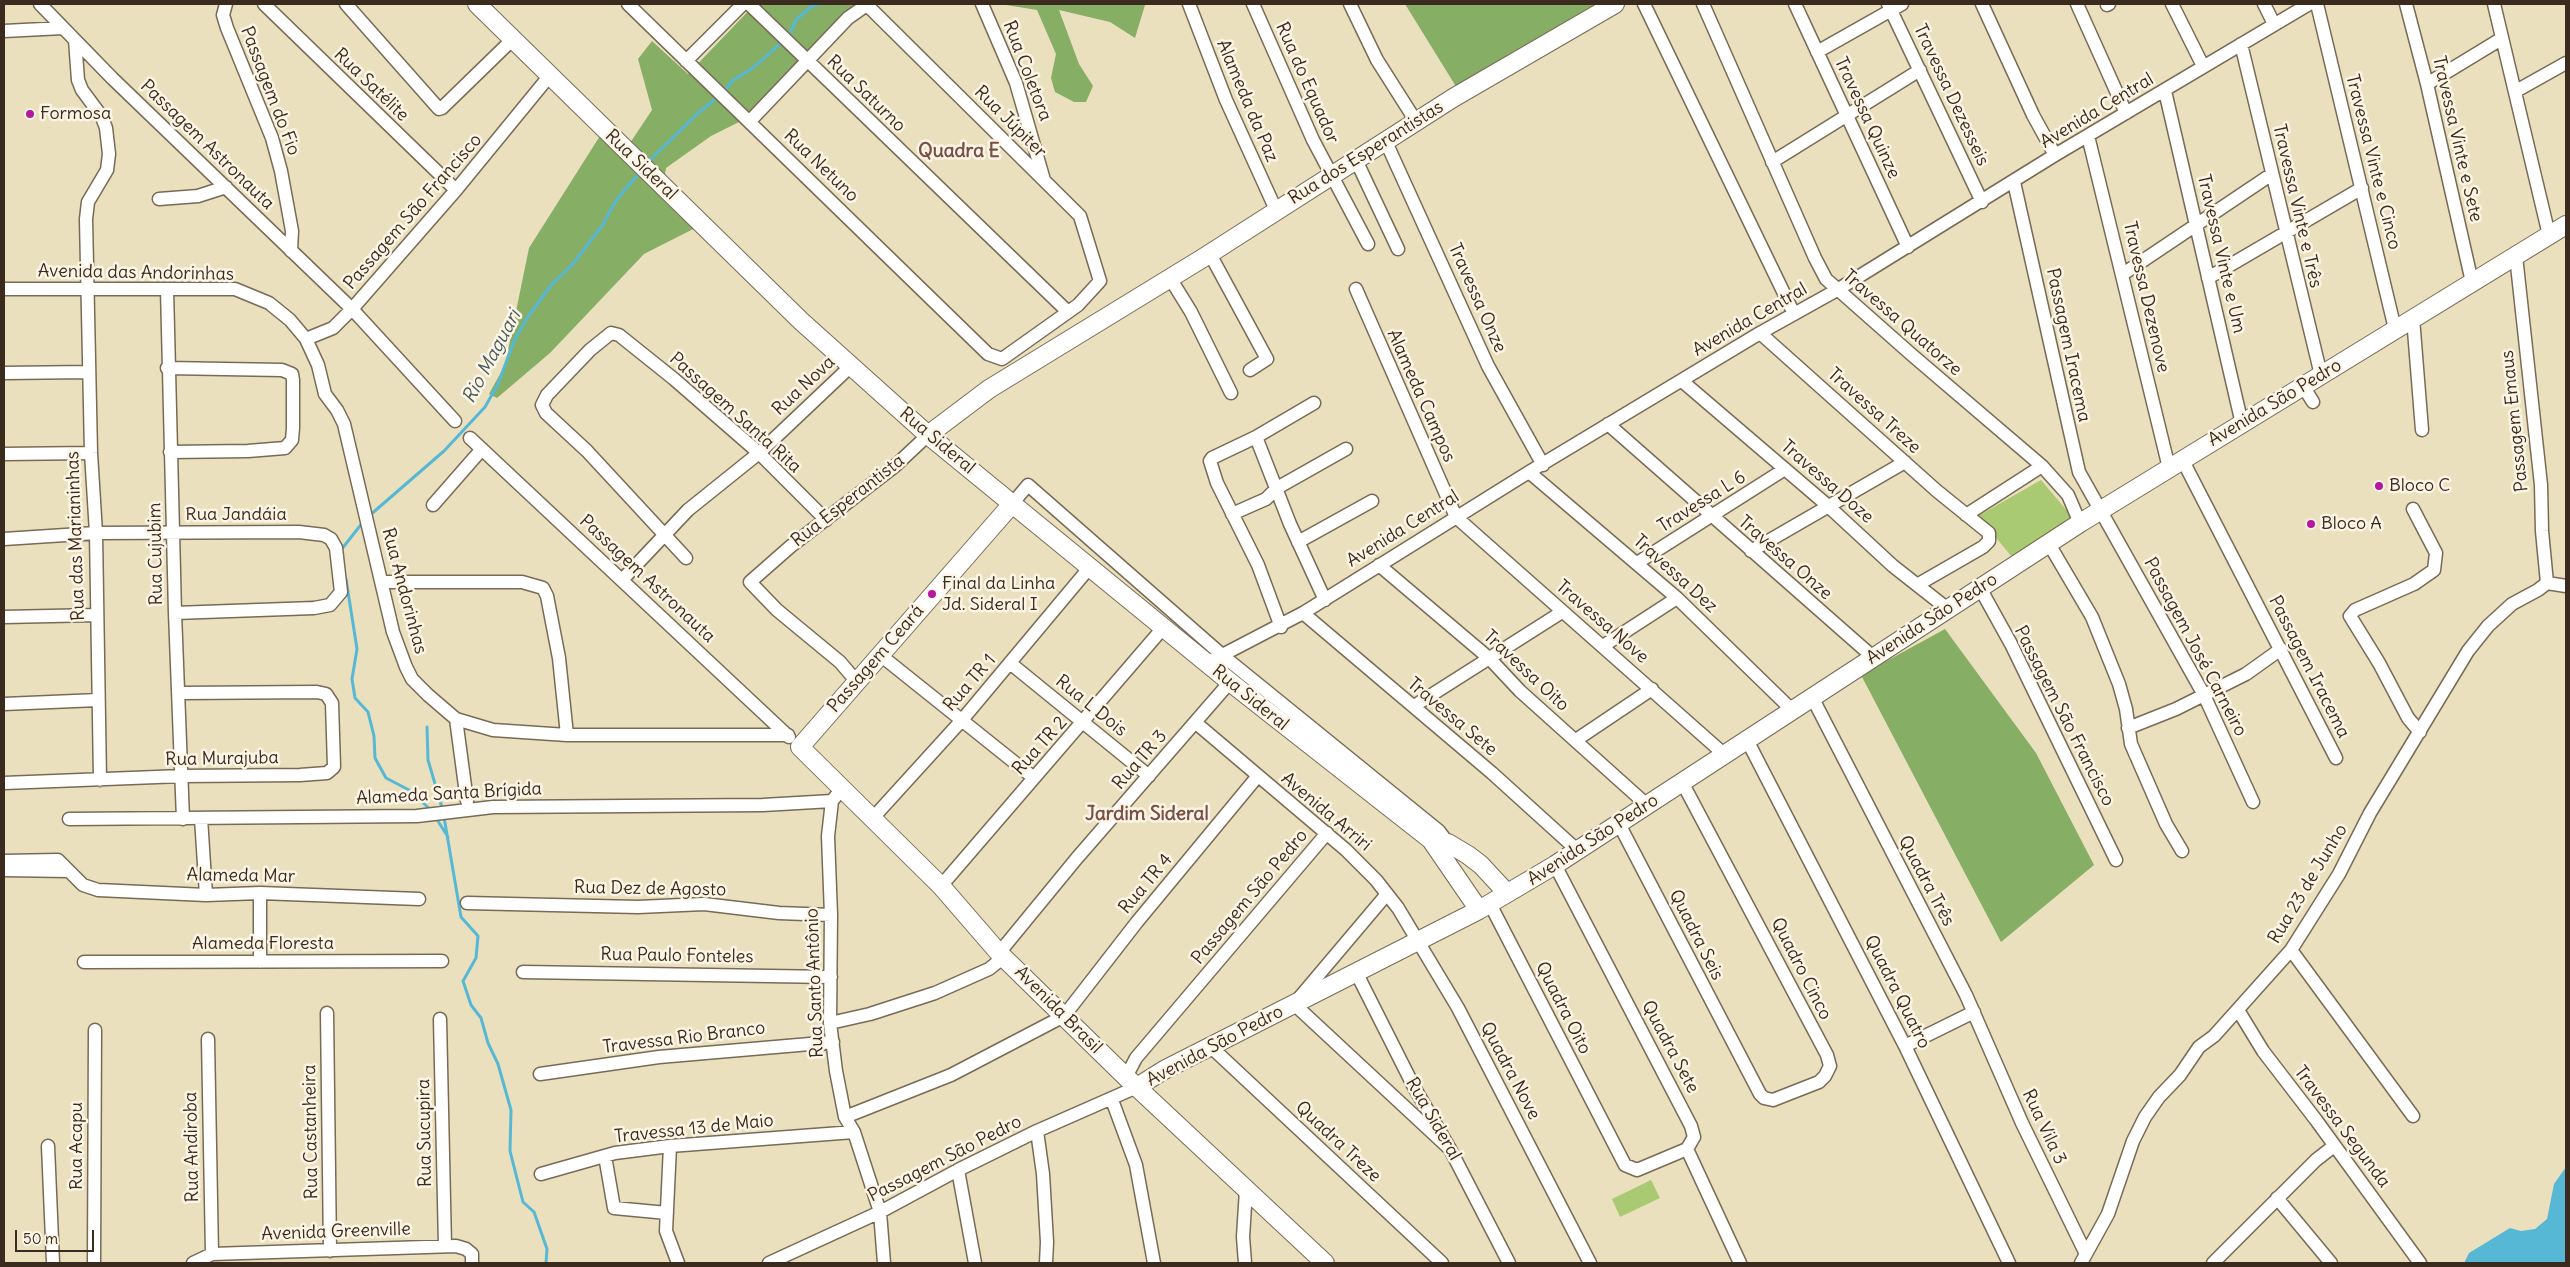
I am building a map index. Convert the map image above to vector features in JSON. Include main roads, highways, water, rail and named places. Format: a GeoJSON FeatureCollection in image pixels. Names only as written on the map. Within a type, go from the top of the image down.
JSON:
{"type":"FeatureCollection","features":[{"type":"Feature","properties":{"kind":"main road","name":"Rua Sideral"},"geometry":{"type":"LineString","coordinates":[[477,4],[551,74],[801,321],[928,435],[1163,628],[1215,659],[1230,682],[1439,841],[1482,865],[1507,893]]}},
{"type":"Feature","properties":{"kind":"main road","name":"Rua dos Esperantistas"},"geometry":{"type":"LineString","coordinates":[[1122,309],[1453,98],[1615,4]]}},
{"type":"Feature","properties":{"kind":"main road","name":"Avenida São Pedro"},"geometry":{"type":"LineString","coordinates":[[1132,1082],[1164,1070],[1357,974],[1484,907],[1555,865],[2080,523],[2566,225]]}},
{"type":"Feature","properties":{"kind":"main road","name":"Rua Esperantista"},"geometry":{"type":"LineString","coordinates":[[928,435],[989,389],[1122,309]]}},
{"type":"Feature","properties":{"kind":"main road","name":"Passagem Ceará"},"geometry":{"type":"LineString","coordinates":[[794,741],[857,682],[1012,504]]}},
{"type":"Feature","properties":{"kind":"main road","name":"Avenida Brasil"},"geometry":{"type":"LineString","coordinates":[[794,741],[837,795],[872,818],[941,886],[1001,955],[1132,1082],[1325,1263]]}},
{"type":"Feature","properties":{"kind":"main road","name":"Rua Sideral"},"geometry":{"type":"LineString","coordinates":[[1439,841],[1484,907]]}},
{"type":"Feature","properties":{"kind":"water"},"geometry":{"type":"Polygon","coordinates":[[[2566,1167],[2566,1263],[2464,1263],[2469,1253],[2510,1228],[2521,1231],[2535,1229],[2547,1219],[2554,1184],[2566,1167]]]}},
{"type":"Feature","properties":{"kind":"waterway","name":"Rio Maguari"},"geometry":{"type":"LineString","coordinates":[[788,37],[796,20],[812,6],[820,4]]}},
{"type":"Feature","properties":{"kind":"waterway","name":"Rio Maguari"},"geometry":{"type":"LineString","coordinates":[[724,92],[732,81],[753,68],[783,41]]}},
{"type":"Feature","properties":{"kind":"waterway","name":"Rio Maguari"},"geometry":{"type":"LineString","coordinates":[[647,163],[697,114],[719,96]]}},
{"type":"Feature","properties":{"kind":"waterway","name":"Rio Maguari"},"geometry":{"type":"LineString","coordinates":[[369,516],[444,451],[485,407],[498,384],[514,341],[527,318],[552,284],[572,265],[602,226],[617,199],[640,172]]}},
{"type":"Feature","properties":{"kind":"waterway","name":"Rio Maguari"},"geometry":{"type":"LineString","coordinates":[[341,550],[363,522]]}},
{"type":"Feature","properties":{"kind":"waterway","name":"Rio Maguari"},"geometry":{"type":"LineString","coordinates":[[346,579],[357,649],[352,679],[355,698],[368,712],[374,736],[375,758],[386,778],[409,790],[432,811]]}},
{"type":"Feature","properties":{"kind":"waterway"},"geometry":{"type":"LineString","coordinates":[[427,727],[428,760],[443,811]]}},
{"type":"Feature","properties":{"kind":"waterway"},"geometry":{"type":"LineString","coordinates":[[444,817],[461,917],[478,936],[476,958],[463,981],[471,1005],[481,1018],[488,1043],[498,1064],[511,1110],[510,1151],[523,1202],[534,1212],[547,1249],[546,1263]]}},
{"type":"Feature","properties":{"kind":"waterway","name":"Rio Maguari"},"geometry":{"type":"LineString","coordinates":[[436,818],[448,837]]}},
{"type":"Feature","properties":{"kind":"place","name":"Formosa"},"geometry":{"type":"Point","coordinates":[30,114]}},
{"type":"Feature","properties":{"kind":"place","name":"Bloco C"},"geometry":{"type":"Point","coordinates":[2379,486]}},
{"type":"Feature","properties":{"kind":"place","name":"Bloco A"},"geometry":{"type":"Point","coordinates":[2311,524]}},
{"type":"Feature","properties":{"kind":"place","name":"Final da Linha Jd. Sideral I"},"geometry":{"type":"Point","coordinates":[932,594]}},
{"type":"Feature","properties":{"kind":"district","name":"Quadra E"},"geometry":{"type":"Point","coordinates":[959,152]}},
{"type":"Feature","properties":{"kind":"district","name":"Jardim Sideral"},"geometry":{"type":"Point","coordinates":[1147,815]}}]}
